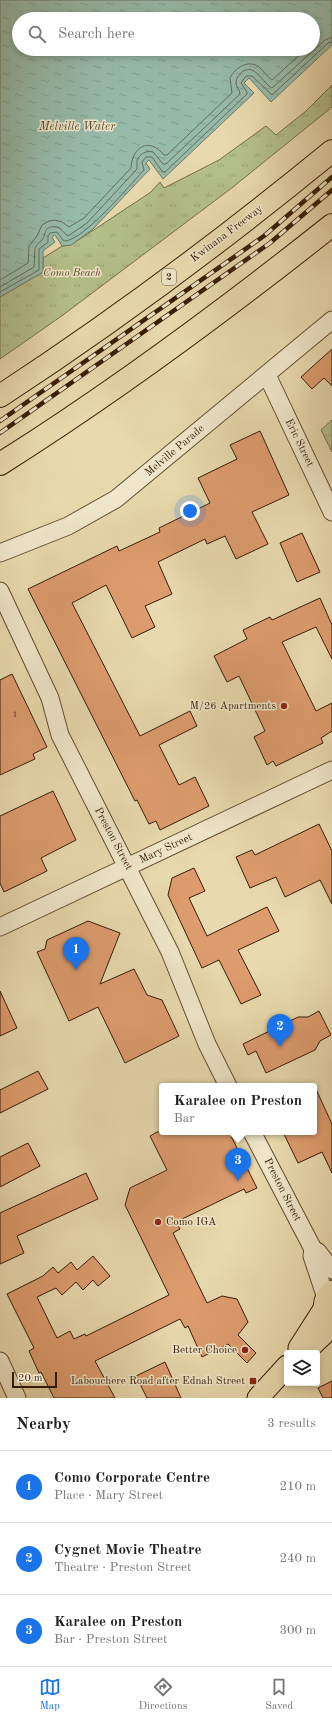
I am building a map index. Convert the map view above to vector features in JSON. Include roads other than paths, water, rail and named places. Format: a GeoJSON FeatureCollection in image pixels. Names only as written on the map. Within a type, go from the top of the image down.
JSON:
{"type":"FeatureCollection","features":[{"type":"Feature","properties":{"kind":"highway","name":"Kwinana Freeway"},"geometry":{"type":"LineString","coordinates":[[0,396],[86,338],[259,211],[332,151]]}},
{"type":"Feature","properties":{"kind":"highway"},"geometry":{"type":"LineString","coordinates":[[0,464],[58,427],[193,332],[332,225]]}},
{"type":"Feature","properties":{"kind":"main road"},"geometry":{"type":"LineString","coordinates":[[299,1350],[299,1348],[329,1310]]}},
{"type":"Feature","properties":{"kind":"main road"},"geometry":{"type":"LineString","coordinates":[[258,1398],[284,1369]]}},
{"type":"Feature","properties":{"kind":"street","name":"Melville Parade"},"geometry":{"type":"LineString","coordinates":[[0,553],[68,526],[116,499],[332,320]]}},
{"type":"Feature","properties":{"kind":"street","name":"Eric Street"},"geometry":{"type":"LineString","coordinates":[[267,375],[332,512]]}},
{"type":"Feature","properties":{"kind":"street","name":"Preston Street"},"geometry":{"type":"LineString","coordinates":[[0,591],[50,698],[60,735],[128,866],[170,952],[207,1044],[226,1083]]}},
{"type":"Feature","properties":{"kind":"street","name":"Mary Street"},"geometry":{"type":"LineString","coordinates":[[0,927],[332,770]]}},
{"type":"Feature","properties":{"kind":"street","name":"Preston Street"},"geometry":{"type":"LineString","coordinates":[[254,1135],[313,1249],[318,1252],[332,1270]]}},
{"type":"Feature","properties":{"kind":"street","name":"Preston Street"},"geometry":{"type":"LineString","coordinates":[[313,1249],[312,1256],[329,1310]]}},
{"type":"Feature","properties":{"kind":"street"},"geometry":{"type":"LineString","coordinates":[[0,1361],[17,1398]]}},
{"type":"Feature","properties":{"kind":"water","name":"Melville Water"},"geometry":{"type":"Polygon","coordinates":[[[0,0],[332,0],[332,45],[271,102],[249,78],[244,83],[254,93],[163,179],[149,160],[146,163],[150,169],[93,229],[71,245],[62,246],[55,235],[52,237],[55,242],[43,251],[43,272],[0,297],[0,0]]]}},
{"type":"Feature","properties":{"kind":"railway"},"geometry":{"type":"LineString","coordinates":[[0,421],[264,236],[332,177]]}},
{"type":"Feature","properties":{"kind":"railway"},"geometry":{"type":"LineString","coordinates":[[0,433],[270,243],[332,190]]}},
{"type":"Feature","properties":{"kind":"place","name":"M/26 Apartments"},"geometry":{"type":"Point","coordinates":[284,706]}},
{"type":"Feature","properties":{"kind":"place","name":"Como Corporate Centre"},"geometry":{"type":"Point","coordinates":[76,970]}},
{"type":"Feature","properties":{"kind":"place","name":"Cygnet Movie Theatre"},"geometry":{"type":"Point","coordinates":[280,1047]}},
{"type":"Feature","properties":{"kind":"place","name":"Karalee on Preston"},"geometry":{"type":"Point","coordinates":[238,1181]}},
{"type":"Feature","properties":{"kind":"place","name":"Como IGA"},"geometry":{"type":"Point","coordinates":[158,1222]}},
{"type":"Feature","properties":{"kind":"place","name":"Better Choice"},"geometry":{"type":"Point","coordinates":[245,1350]}},
{"type":"Feature","properties":{"kind":"place","name":"Labouchere Road after Ednah Street"},"geometry":{"type":"Point","coordinates":[253,1381]}},
{"type":"Feature","properties":{"kind":"park label","name":"Como Beach"},"geometry":{"type":"Point","coordinates":[72,273]}}]}
